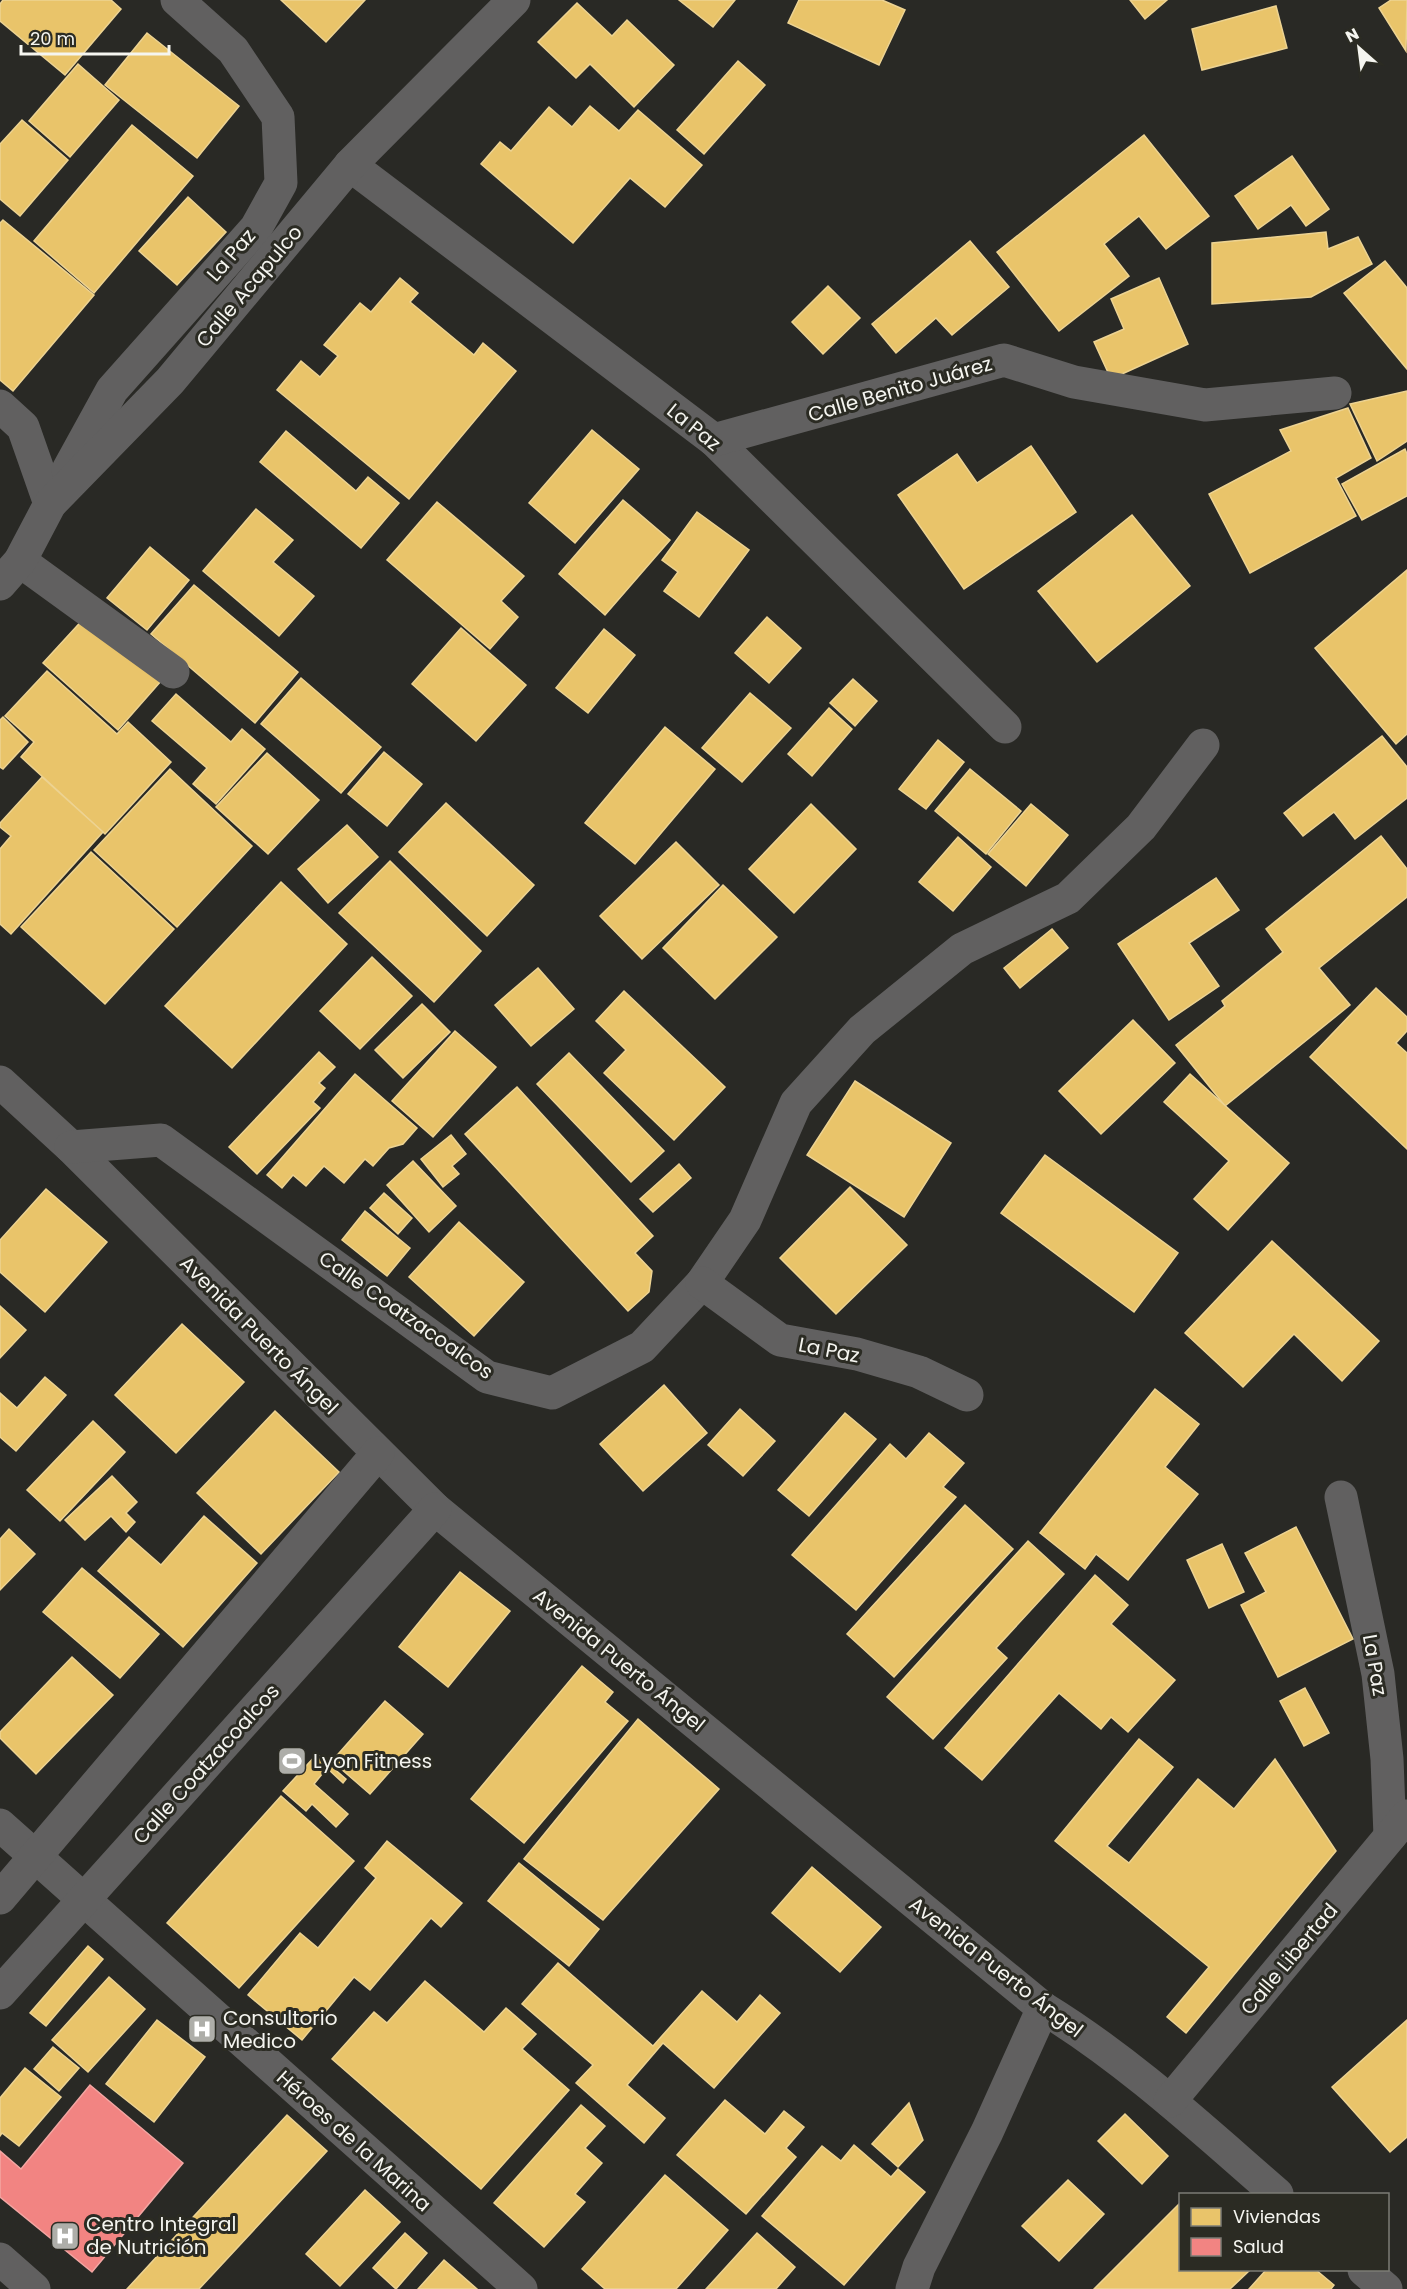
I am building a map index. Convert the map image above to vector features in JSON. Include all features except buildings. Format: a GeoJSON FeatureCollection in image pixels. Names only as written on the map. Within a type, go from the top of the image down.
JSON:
{"type":"FeatureCollection","features":[{"type":"Feature","properties":{"kind":"street","name":"La Paz"},"geometry":{"type":"LineString","coordinates":[[50,504],[112,390],[256,228],[281,183],[278,117],[233,50],[177,0]]}},
{"type":"Feature","properties":{"kind":"street","name":"Calle Acapulco"},"geometry":{"type":"LineString","coordinates":[[10,572],[50,504],[170,381],[350,165],[514,0]]}},
{"type":"Feature","properties":{"kind":"street","name":"La Paz"},"geometry":{"type":"LineString","coordinates":[[350,165],[714,440],[1005,727]]}},
{"type":"Feature","properties":{"kind":"street","name":"Calle Benito Juárez"},"geometry":{"type":"LineString","coordinates":[[714,440],[1004,360],[1074,382],[1205,405],[1335,393]]}},
{"type":"Feature","properties":{"kind":"street"},"geometry":{"type":"LineString","coordinates":[[0,406],[23,427],[50,504]]}},
{"type":"Feature","properties":{"kind":"street"},"geometry":{"type":"LineString","coordinates":[[10,572],[173,672]]}},
{"type":"Feature","properties":{"kind":"street","name":"Calle Coatzacoalcos"},"geometry":{"type":"LineString","coordinates":[[71,1147],[161,1140],[487,1377],[552,1393],[642,1347],[702,1283],[745,1220],[796,1103],[862,1030],[962,949],[1068,898],[1141,827],[1203,744]]}},
{"type":"Feature","properties":{"kind":"street","name":"Avenida Puerto Ángel"},"geometry":{"type":"LineString","coordinates":[[0,1082],[71,1147],[435,1509],[1043,2008],[1076,2028],[1170,2101],[1276,2193]]}},
{"type":"Feature","properties":{"kind":"street","name":"La Paz"},"geometry":{"type":"LineString","coordinates":[[702,1283],[780,1340],[857,1354],[909,1369],[967,1395]]}},
{"type":"Feature","properties":{"kind":"street"},"geometry":{"type":"LineString","coordinates":[[0,1898],[378,1453]]}},
{"type":"Feature","properties":{"kind":"street","name":"La Paz"},"geometry":{"type":"LineString","coordinates":[[1341,1497],[1378,1674],[1387,1759],[1398,1826]]}},
{"type":"Feature","properties":{"kind":"street","name":"Calle Coatzacoalcos"},"geometry":{"type":"LineString","coordinates":[[0,1994],[435,1509]]}},
{"type":"Feature","properties":{"kind":"street","name":"Héroes de la Marina"},"geometry":{"type":"LineString","coordinates":[[0,1825],[521,2289]]}},
{"type":"Feature","properties":{"kind":"street","name":"Calle Libertad"},"geometry":{"type":"LineString","coordinates":[[1170,2101],[1398,1826]]}},
{"type":"Feature","properties":{"kind":"street"},"geometry":{"type":"LineString","coordinates":[[923,2282],[1043,2008]]}},
{"type":"Feature","properties":{"kind":"street"},"geometry":{"type":"LineString","coordinates":[[0,2259],[34,2289]]}},
{"type":"Feature","properties":{"kind":"street"},"geometry":{"type":"LineString","coordinates":[[1365,2271],[1386,2289]]}},
{"type":"Feature","properties":{"kind":"place","name":"Lyon Fitness"},"geometry":{"type":"Point","coordinates":[292,1761]}},
{"type":"Feature","properties":{"kind":"place","name":"Consultorio Medico"},"geometry":{"type":"Point","coordinates":[202,2029]}},
{"type":"Feature","properties":{"kind":"place","name":"Centro Integral de Nutrición"},"geometry":{"type":"Point","coordinates":[65,2236]}}]}
